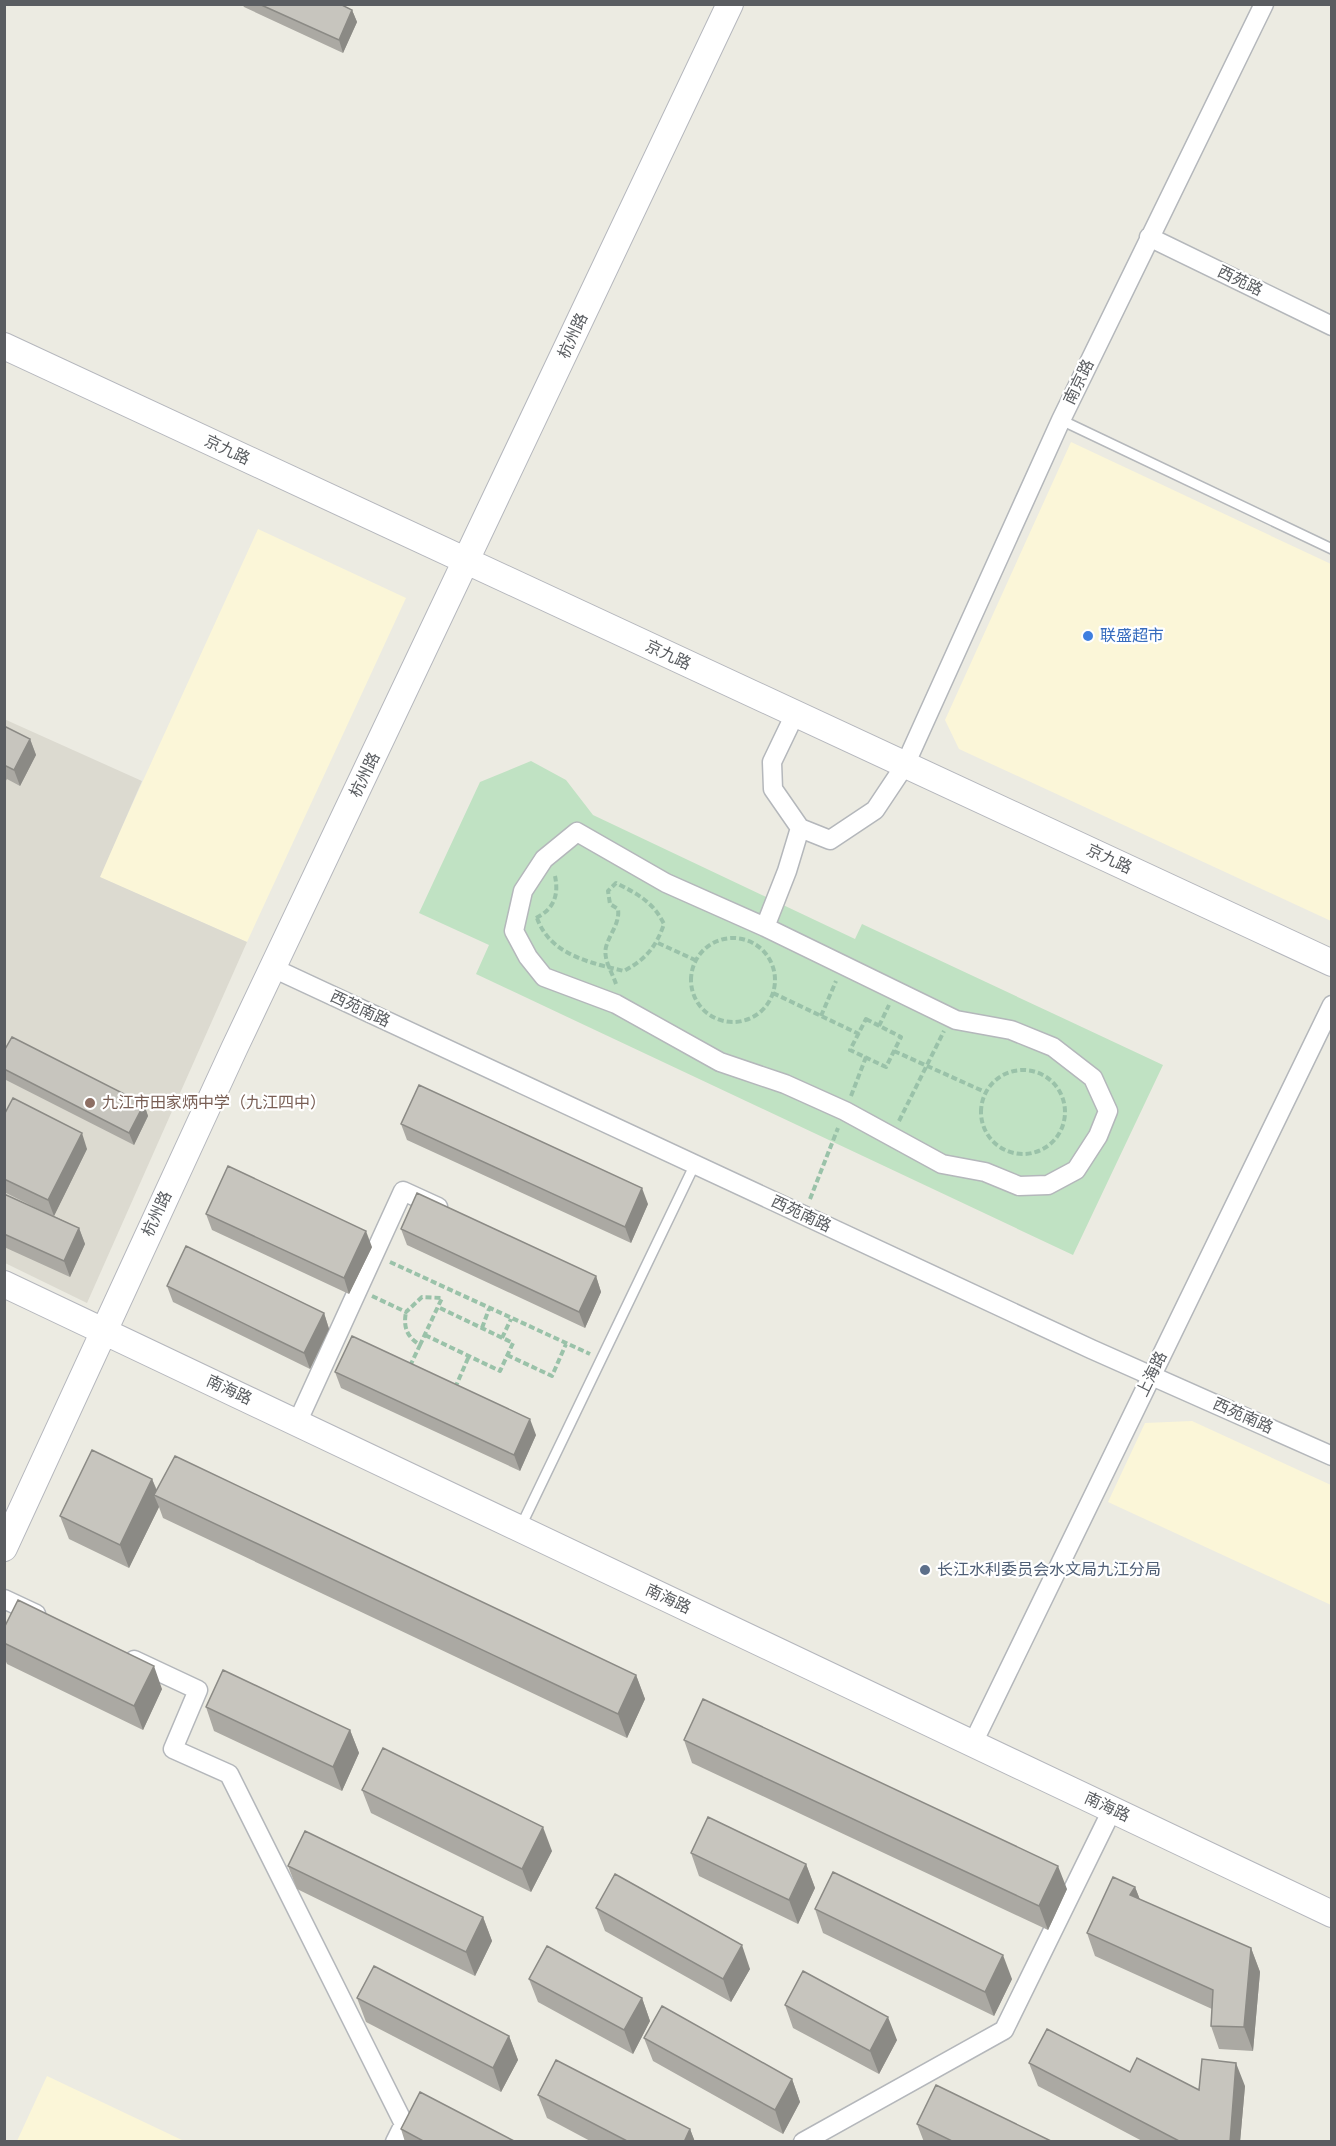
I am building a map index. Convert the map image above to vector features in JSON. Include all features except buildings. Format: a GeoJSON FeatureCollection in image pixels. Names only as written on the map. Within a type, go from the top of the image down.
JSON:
{"type":"FeatureCollection","features":[{"type":"Feature","properties":{"kind":"main road","name":"杭州路"},"geometry":{"type":"LineString","coordinates":[[4,1548],[273,968],[730,4]]}},
{"type":"Feature","properties":{"kind":"main road","name":"京九路"},"geometry":{"type":"LineString","coordinates":[[4,346],[1332,963]]}},
{"type":"Feature","properties":{"kind":"main road","name":"南海路"},"geometry":{"type":"LineString","coordinates":[[4,1284],[1332,1914]]}},
{"type":"Feature","properties":{"kind":"street","name":"南京路"},"geometry":{"type":"LineString","coordinates":[[800,828],[830,840],[875,810],[905,765],[1061,420],[1264,4]]}},
{"type":"Feature","properties":{"kind":"street","name":"西苑路"},"geometry":{"type":"LineString","coordinates":[[1149,237],[1332,326]]}},
{"type":"Feature","properties":{"kind":"street"},"geometry":{"type":"LineString","coordinates":[[765,927],[787,871],[800,828],[773,789],[772,762],[795,714]]}},
{"type":"Feature","properties":{"kind":"street"},"geometry":{"type":"LineString","coordinates":[[577,832],[666,883],[765,927],[951,1017],[1011,1030],[1053,1047],[1093,1078],[1108,1111],[1098,1136],[1076,1170],[1048,1185],[1019,1186],[985,1172],[942,1164],[845,1112],[785,1084],[720,1062],[616,1004],[544,977],[528,957],[514,931],[523,891],[544,860],[577,832]]}},
{"type":"Feature","properties":{"kind":"street","name":"西苑南路"},"geometry":{"type":"LineString","coordinates":[[273,968],[1152,1376],[1332,1456]]}},
{"type":"Feature","properties":{"kind":"street","name":"上海路"},"geometry":{"type":"LineString","coordinates":[[973,1743],[1332,1005]]}},
{"type":"Feature","properties":{"kind":"street"},"geometry":{"type":"LineString","coordinates":[[297,1422],[403,1191],[455,1214]]}},
{"type":"Feature","properties":{"kind":"street"},"geometry":{"type":"LineString","coordinates":[[338,1333],[358,1343]]}},
{"type":"Feature","properties":{"kind":"street"},"geometry":{"type":"LineString","coordinates":[[4,1599],[48,1619]]}},
{"type":"Feature","properties":{"kind":"street"},"geometry":{"type":"LineString","coordinates":[[123,1655],[198,1690],[173,1749],[229,1774],[404,2124],[395,2142]]}},
{"type":"Feature","properties":{"kind":"street"},"geometry":{"type":"LineString","coordinates":[[803,2142],[1004,2030],[1112,1810]]}},
{"type":"Feature","properties":{"kind":"lane"},"geometry":{"type":"LineString","coordinates":[[1061,420],[1332,549]]}},
{"type":"Feature","properties":{"kind":"lane"},"geometry":{"type":"LineString","coordinates":[[520,1529],[695,1164]]}},
{"type":"Feature","properties":{"kind":"path"},"geometry":{"type":"LineString","coordinates":[[517,918],[537,918],[549,910],[558,895],[556,876],[544,860]]}},
{"type":"Feature","properties":{"kind":"path"},"geometry":{"type":"LineString","coordinates":[[537,918],[542,932],[555,944],[577,958],[610,968],[624,971],[642,961],[658,943],[664,924],[656,909],[642,896],[616,883],[608,891],[610,904],[618,909],[619,917],[606,947],[606,960],[610,968],[616,984],[616,1004]]}},
{"type":"Feature","properties":{"kind":"path"},"geometry":{"type":"LineString","coordinates":[[729,937],[757,944],[767,954],[775,973],[773,993],[762,1010],[745,1021],[718,1019],[706,1012],[697,1001],[692,988],[691,974],[695,960],[704,949],[716,941],[729,937]]}},
{"type":"Feature","properties":{"kind":"path"},"geometry":{"type":"LineString","coordinates":[[658,943],[695,960]]}},
{"type":"Feature","properties":{"kind":"path"},"geometry":{"type":"LineString","coordinates":[[821,1016],[842,966]]}},
{"type":"Feature","properties":{"kind":"path"},"geometry":{"type":"LineString","coordinates":[[773,993],[859,1034]]}},
{"type":"Feature","properties":{"kind":"path"},"geometry":{"type":"LineString","coordinates":[[892,1137],[951,1017]]}},
{"type":"Feature","properties":{"kind":"path"},"geometry":{"type":"LineString","coordinates":[[866,1019],[901,1037],[894,1051],[886,1067],[850,1050],[866,1019]]}},
{"type":"Feature","properties":{"kind":"path"},"geometry":{"type":"LineString","coordinates":[[894,1051],[985,1092]]}},
{"type":"Feature","properties":{"kind":"path"},"geometry":{"type":"LineString","coordinates":[[804,1215],[866,1057]]}},
{"type":"Feature","properties":{"kind":"path"},"geometry":{"type":"LineString","coordinates":[[1020,1070],[1034,1071],[1047,1077],[1064,1098],[1066,1112],[1064,1125],[1057,1137],[1035,1153],[1008,1151],[992,1139],[982,1120],[981,1106],[985,1092],[994,1081],[1006,1073],[1020,1070]]}},
{"type":"Feature","properties":{"kind":"path"},"geometry":{"type":"LineString","coordinates":[[374,1255],[602,1359]]}},
{"type":"Feature","properties":{"kind":"path"},"geometry":{"type":"LineString","coordinates":[[358,1289],[406,1312]]}},
{"type":"Feature","properties":{"kind":"path"},"geometry":{"type":"LineString","coordinates":[[410,1367],[442,1298],[429,1295],[415,1300],[406,1312],[408,1334],[420,1345]]}},
{"type":"Feature","properties":{"kind":"path"},"geometry":{"type":"LineString","coordinates":[[425,1335],[500,1371],[513,1343],[438,1307]]}},
{"type":"Feature","properties":{"kind":"path"},"geometry":{"type":"LineString","coordinates":[[482,1328],[489,1309]]}},
{"type":"Feature","properties":{"kind":"path"},"geometry":{"type":"LineString","coordinates":[[502,1338],[512,1319]]}},
{"type":"Feature","properties":{"kind":"path"},"geometry":{"type":"LineString","coordinates":[[507,1355],[552,1376],[567,1344]]}},
{"type":"Feature","properties":{"kind":"path"},"geometry":{"type":"LineString","coordinates":[[455,1388],[470,1356]]}},
{"type":"Feature","properties":{"kind":"shaded area"},"geometry":{"type":"Polygon","coordinates":[[[1071,442],[1331,564],[1331,921],[959,749],[945,720],[1071,442]]]}},
{"type":"Feature","properties":{"kind":"shaded area"},"geometry":{"type":"Polygon","coordinates":[[[258,529],[406,598],[247,942],[99,877],[258,529]]]}},
{"type":"Feature","properties":{"kind":"shaded area","name":"九江市田家炳中学（九江四中）"},"geometry":{"type":"Polygon","coordinates":[[[4,719],[142,781],[100,877],[247,942],[87,1303],[5,1263],[4,719]]]}},
{"type":"Feature","properties":{"kind":"shaded area"},"geometry":{"type":"Polygon","coordinates":[[[1192,1421],[1331,1485],[1331,1605],[1108,1502],[1145,1423],[1192,1421]]]}},
{"type":"Feature","properties":{"kind":"shaded area"},"geometry":{"type":"Polygon","coordinates":[[[47,2076],[184,2141],[17,2141],[47,2076]]]}},
{"type":"Feature","properties":{"kind":"green space"},"geometry":{"type":"Polygon","coordinates":[[[531,761],[566,780],[593,815],[855,939],[862,924],[1163,1065],[1073,1255],[476,974],[489,945],[419,913],[480,782],[531,761]]]}},
{"type":"Feature","properties":{"kind":"place","name":"联盛超市"},"geometry":{"type":"Point","coordinates":[1088,636]}},
{"type":"Feature","properties":{"kind":"place","name":"九江市田家炳中学（九江四中）"},"geometry":{"type":"Point","coordinates":[90,1103]}},
{"type":"Feature","properties":{"kind":"place","name":"长江水利委员会水文局九江分局"},"geometry":{"type":"Point","coordinates":[925,1570]}}]}
